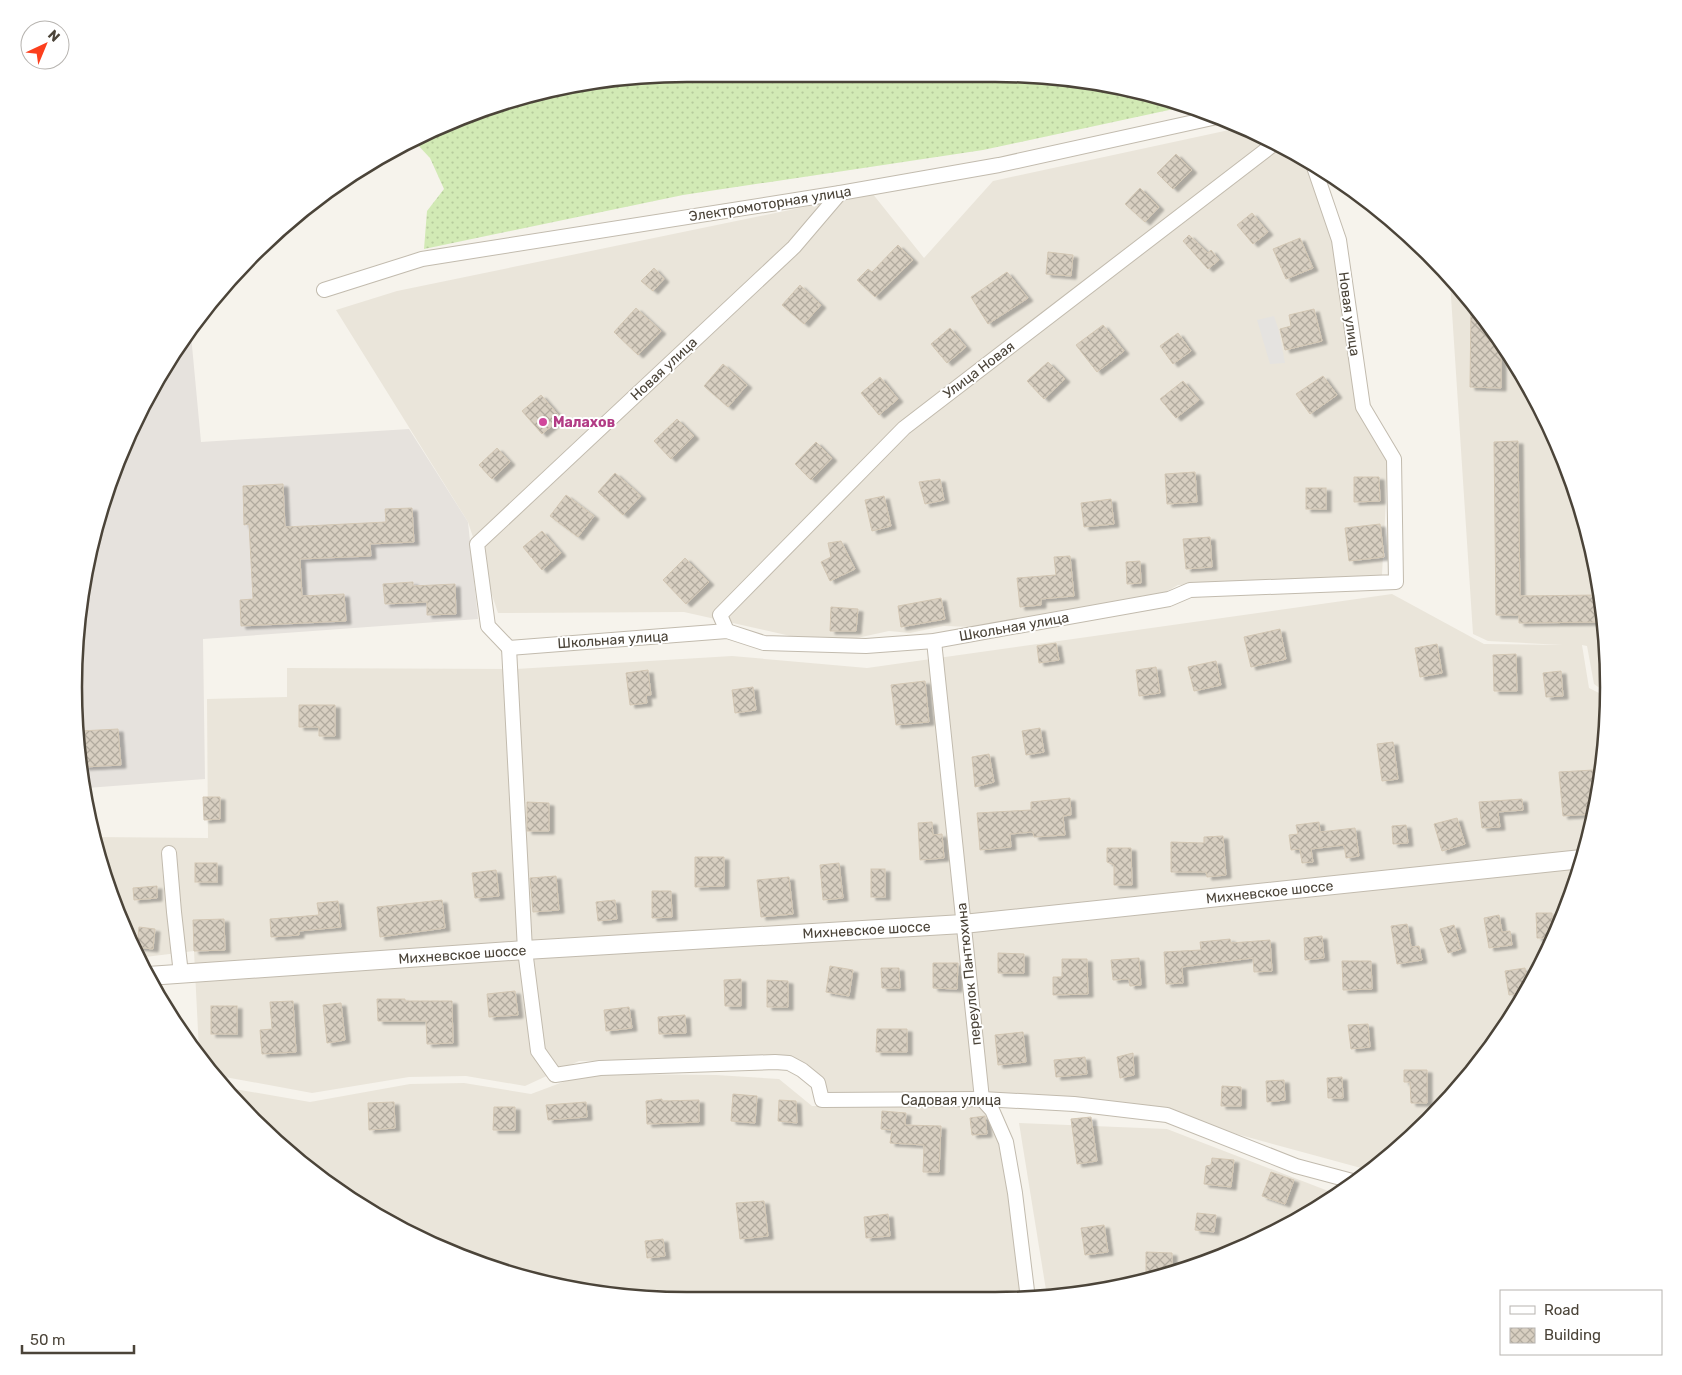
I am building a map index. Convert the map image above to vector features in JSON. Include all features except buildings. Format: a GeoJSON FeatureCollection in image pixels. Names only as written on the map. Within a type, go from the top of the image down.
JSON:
{"type":"FeatureCollection","features":[{"type":"Feature","properties":{"kind":"street","name":"Электромоторная улица"},"geometry":{"type":"LineString","coordinates":[[324,290],[422,259],[840,193],[999,165],[1203,120]]}},
{"type":"Feature","properties":{"kind":"street","name":"Улица Новая"},"geometry":{"type":"LineString","coordinates":[[727,631],[720,615],[904,428],[1268,148]]}},
{"type":"Feature","properties":{"kind":"street","name":"Новая улица"},"geometry":{"type":"LineString","coordinates":[[1317,176],[1339,240],[1363,407],[1394,459]]}},
{"type":"Feature","properties":{"kind":"street","name":"Новая улица"},"geometry":{"type":"LineString","coordinates":[[509,648],[488,626],[477,544],[794,247],[840,193]]}},
{"type":"Feature","properties":{"kind":"street","name":"Школьная улица"},"geometry":{"type":"LineString","coordinates":[[509,648],[727,631],[764,642],[866,646],[934,641],[1168,599],[1190,590],[1396,582],[1394,459]]}},
{"type":"Feature","properties":{"kind":"street","name":"переулок Пантюхина"},"geometry":{"type":"LineString","coordinates":[[934,641],[982,1099],[992,1110],[1006,1142],[1015,1193],[1028,1291]]}},
{"type":"Feature","properties":{"kind":"street"},"geometry":{"type":"LineString","coordinates":[[509,648],[525,950]]}},
{"type":"Feature","properties":{"kind":"street"},"geometry":{"type":"LineString","coordinates":[[169,853],[181,974]]}},
{"type":"Feature","properties":{"kind":"street","name":"Михневское шоссе"},"geometry":{"type":"LineString","coordinates":[[156,976],[525,950],[963,924],[1574,860]]}},
{"type":"Feature","properties":{"kind":"street","name":"Садовая улица"},"geometry":{"type":"LineString","coordinates":[[525,950],[538,1051],[555,1075],[600,1068],[789,1063],[802,1070],[818,1083],[822,1100],[982,1099],[1074,1104],[1167,1115],[1296,1166],[1346,1179]]}},
{"type":"Feature","properties":{"kind":"shaded area"},"geometry":{"type":"Polygon","coordinates":[[[1229,130],[1262,145],[1308,171],[1334,247],[1360,412],[1389,443],[1382,575],[1178,585],[1154,599],[974,627],[944,626],[910,633],[889,631],[857,638],[808,640],[684,612],[498,613],[468,522],[336,310],[397,291],[872,193],[924,258],[993,181],[1229,130]]]}},
{"type":"Feature","properties":{"kind":"shaded area"},"geometry":{"type":"Polygon","coordinates":[[[1451,291],[1498,351],[1518,385],[1537,420],[1567,493],[1588,569],[1594,609],[1600,688],[1594,684],[1587,646],[1582,645],[1589,688],[1600,693],[1598,727],[1588,806],[1579,844],[1553,919],[1537,955],[1498,1024],[1474,1056],[1422,1115],[1361,1168],[1167,1115],[825,1095],[789,1059],[579,1061],[525,1086],[466,1076],[409,1077],[312,1093],[226,1077],[199,1044],[194,951],[146,957],[115,882],[101,837],[208,838],[207,699],[287,697],[287,668],[516,669],[732,656],[867,668],[1392,594],[1484,644],[1563,645],[1488,641],[1473,634],[1451,291]]]}},
{"type":"Feature","properties":{"kind":"shaded area"},"geometry":{"type":"Polygon","coordinates":[[[1274,316],[1285,363],[1270,364],[1257,320],[1274,316]]]}},
{"type":"Feature","properties":{"kind":"shaded area"},"geometry":{"type":"Polygon","coordinates":[[[192,341],[201,442],[409,429],[468,522],[478,619],[203,639],[205,779],[91,788],[84,727],[82,688],[88,609],[94,569],[103,531],[129,456],[145,420],[192,341]]]}},
{"type":"Feature","properties":{"kind":"shaded area"},"geometry":{"type":"Polygon","coordinates":[[[612,1074],[716,1075],[779,1079],[812,1106],[988,1107],[1002,1135],[1023,1291],[648,1291],[569,1281],[531,1272],[456,1246],[420,1230],[351,1191],[289,1142],[236,1089],[310,1102],[410,1084],[464,1083],[531,1094],[571,1079],[612,1074]]]}},
{"type":"Feature","properties":{"kind":"shaded area"},"geometry":{"type":"Polygon","coordinates":[[[1019,1123],[1167,1129],[1330,1192],[1262,1230],[1189,1260],[1113,1281],[1046,1290],[1019,1123]]]}},
{"type":"Feature","properties":{"kind":"green space"},"geometry":{"type":"Polygon","coordinates":[[[688,82],[994,82],[1034,84],[1113,94],[1171,109],[983,150],[683,195],[424,249],[427,211],[444,189],[430,158],[419,146],[493,115],[569,94],[648,84],[688,82]]]}},
{"type":"Feature","properties":{"kind":"place","name":"Малахов"},"geometry":{"type":"Point","coordinates":[543,422]}}]}
